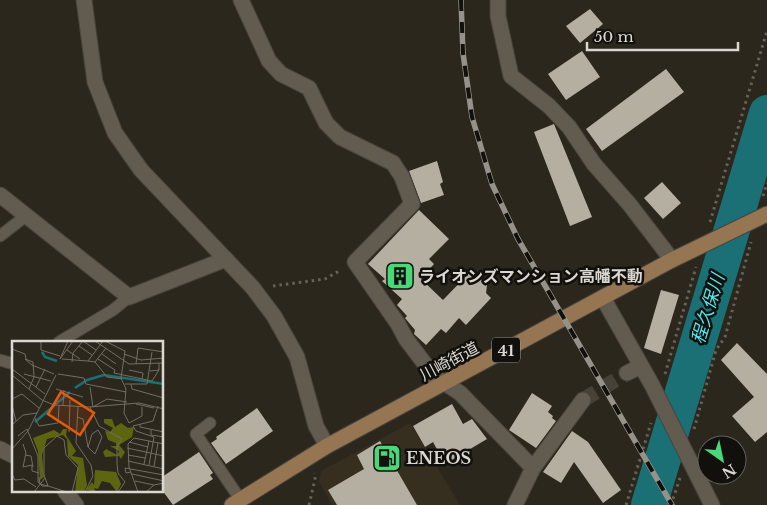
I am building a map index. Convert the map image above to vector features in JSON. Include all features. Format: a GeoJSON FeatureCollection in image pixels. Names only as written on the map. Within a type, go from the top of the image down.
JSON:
{"type":"FeatureCollection","features":[{"type":"Feature","properties":{"kind":"main road","name":"川崎街道"},"geometry":{"type":"LineString","coordinates":[[236,502],[327,446],[705,242],[767,214]]}},
{"type":"Feature","properties":{"kind":"street"},"geometry":{"type":"LineString","coordinates":[[84,0],[95,82],[115,133],[141,170],[253,288],[274,316],[292,347],[302,372],[316,426],[327,446]]}},
{"type":"Feature","properties":{"kind":"street"},"geometry":{"type":"LineString","coordinates":[[240,0],[269,61],[280,74],[309,88],[326,123],[340,138],[393,164],[402,177],[412,204],[354,262],[398,324],[406,339],[434,376],[460,393],[534,468]]}},
{"type":"Feature","properties":{"kind":"street"},"geometry":{"type":"LineString","coordinates":[[498,0],[498,16],[511,76],[549,106],[569,128],[594,164],[630,205],[672,260]]}},
{"type":"Feature","properties":{"kind":"street"},"geometry":{"type":"LineString","coordinates":[[0,195],[129,297],[226,260]]}},
{"type":"Feature","properties":{"kind":"street"},"geometry":{"type":"LineString","coordinates":[[603,298],[641,366],[712,505]]}},
{"type":"Feature","properties":{"kind":"street"},"geometry":{"type":"LineString","coordinates":[[627,373],[641,366]]}},
{"type":"Feature","properties":{"kind":"street"},"geometry":{"type":"LineString","coordinates":[[515,505],[534,468],[583,400]]}},
{"type":"Feature","properties":{"kind":"street"},"geometry":{"type":"LineString","coordinates":[[0,449],[12,455]]}},
{"type":"Feature","properties":{"kind":"street"},"geometry":{"type":"LineString","coordinates":[[65,492],[76,505]]}},
{"type":"Feature","properties":{"kind":"lane"},"geometry":{"type":"LineString","coordinates":[[0,236],[27,215]]}},
{"type":"Feature","properties":{"kind":"lane"},"geometry":{"type":"LineString","coordinates":[[61,341],[113,310],[129,297]]}},
{"type":"Feature","properties":{"kind":"lane"},"geometry":{"type":"LineString","coordinates":[[210,423],[196,434],[236,502]]}},
{"type":"Feature","properties":{"kind":"path"},"geometry":{"type":"LineString","coordinates":[[709,224],[767,31]]}},
{"type":"Feature","properties":{"kind":"path"},"geometry":{"type":"LineString","coordinates":[[763,196],[767,183]]}},
{"type":"Feature","properties":{"kind":"path"},"geometry":{"type":"LineString","coordinates":[[671,505],[716,350],[725,337],[751,241]]}},
{"type":"Feature","properties":{"kind":"path"},"geometry":{"type":"LineString","coordinates":[[253,288],[324,279],[354,262]]}},
{"type":"Feature","properties":{"kind":"path"},"geometry":{"type":"LineString","coordinates":[[309,505],[315,478],[314,470]]}},
{"type":"Feature","properties":{"kind":"shaded area","name":"ENEOS"},"geometry":{"type":"Polygon","coordinates":[[[410,423],[460,505],[332,505],[319,482],[321,471],[410,423]]]}},
{"type":"Feature","properties":{"kind":"building"},"geometry":{"type":"Polygon","coordinates":[[[590,9],[603,24],[580,43],[566,26],[590,9]]]}},
{"type":"Feature","properties":{"kind":"building"},"geometry":{"type":"Polygon","coordinates":[[[582,51],[600,77],[566,100],[548,74],[582,51]]]}},
{"type":"Feature","properties":{"kind":"building"},"geometry":{"type":"Polygon","coordinates":[[[666,69],[684,92],[602,151],[586,129],[666,69]]]}},
{"type":"Feature","properties":{"kind":"building"},"geometry":{"type":"Polygon","coordinates":[[[554,124],[592,217],[570,226],[534,132],[554,124]]]}},
{"type":"Feature","properties":{"kind":"building"},"geometry":{"type":"Polygon","coordinates":[[[437,161],[443,182],[440,184],[444,195],[421,203],[409,171],[437,161]]]}},
{"type":"Feature","properties":{"kind":"building"},"geometry":{"type":"Polygon","coordinates":[[[662,182],[681,203],[663,219],[644,198],[662,182]]]}},
{"type":"Feature","properties":{"kind":"building","name":"ライオンズマンション高幡不動"},"geometry":{"type":"Polygon","coordinates":[[[419,210],[449,239],[429,259],[434,264],[421,279],[443,300],[472,270],[487,285],[486,293],[491,298],[466,325],[459,318],[446,333],[441,329],[426,345],[414,334],[415,330],[405,318],[407,316],[397,305],[402,299],[382,281],[385,279],[368,264],[419,210]]]}},
{"type":"Feature","properties":{"kind":"building"},"geometry":{"type":"Polygon","coordinates":[[[661,290],[679,295],[661,354],[644,348],[661,290]]]}},
{"type":"Feature","properties":{"kind":"building"},"geometry":{"type":"Polygon","coordinates":[[[737,343],[767,374],[767,432],[755,442],[732,416],[754,397],[721,360],[737,343]]]}},
{"type":"Feature","properties":{"kind":"building"},"geometry":{"type":"Polygon","coordinates":[[[532,393],[552,406],[548,412],[556,421],[536,448],[509,430],[532,393]]]}},
{"type":"Feature","properties":{"kind":"building"},"geometry":{"type":"Polygon","coordinates":[[[452,404],[463,424],[472,419],[487,439],[445,464],[433,442],[425,447],[413,426],[452,404]]]}},
{"type":"Feature","properties":{"kind":"building"},"geometry":{"type":"Polygon","coordinates":[[[257,408],[273,431],[226,464],[211,443],[217,439],[216,437],[257,408]]]}},
{"type":"Feature","properties":{"kind":"building"},"geometry":{"type":"Polygon","coordinates":[[[572,431],[588,442],[621,490],[603,503],[574,462],[561,483],[543,472],[572,431]]]}},
{"type":"Feature","properties":{"kind":"building"},"geometry":{"type":"Polygon","coordinates":[[[380,441],[417,505],[337,505],[328,490],[364,469],[357,455],[380,441]]]}},
{"type":"Feature","properties":{"kind":"building"},"geometry":{"type":"Polygon","coordinates":[[[199,452],[213,473],[210,475],[213,479],[173,505],[163,492],[164,476],[199,452]]]}},
{"type":"Feature","properties":{"kind":"waterway","name":"程久保川"},"geometry":{"type":"LineString","coordinates":[[649,505],[767,113]]}},
{"type":"Feature","properties":{"kind":"tunnel"},"geometry":{"type":"LineString","coordinates":[[583,400],[627,373]]}},
{"type":"Feature","properties":{"kind":"railway"},"geometry":{"type":"LineString","coordinates":[[461,0],[463,53],[472,117],[492,184],[518,239],[672,505]]}},
{"type":"Feature","properties":{"kind":"place","name":"ライオンズマンション高幡不動"},"geometry":{"type":"Point","coordinates":[400,276]}},
{"type":"Feature","properties":{"kind":"place","name":"ENEOS"},"geometry":{"type":"Point","coordinates":[387,458]}}]}
